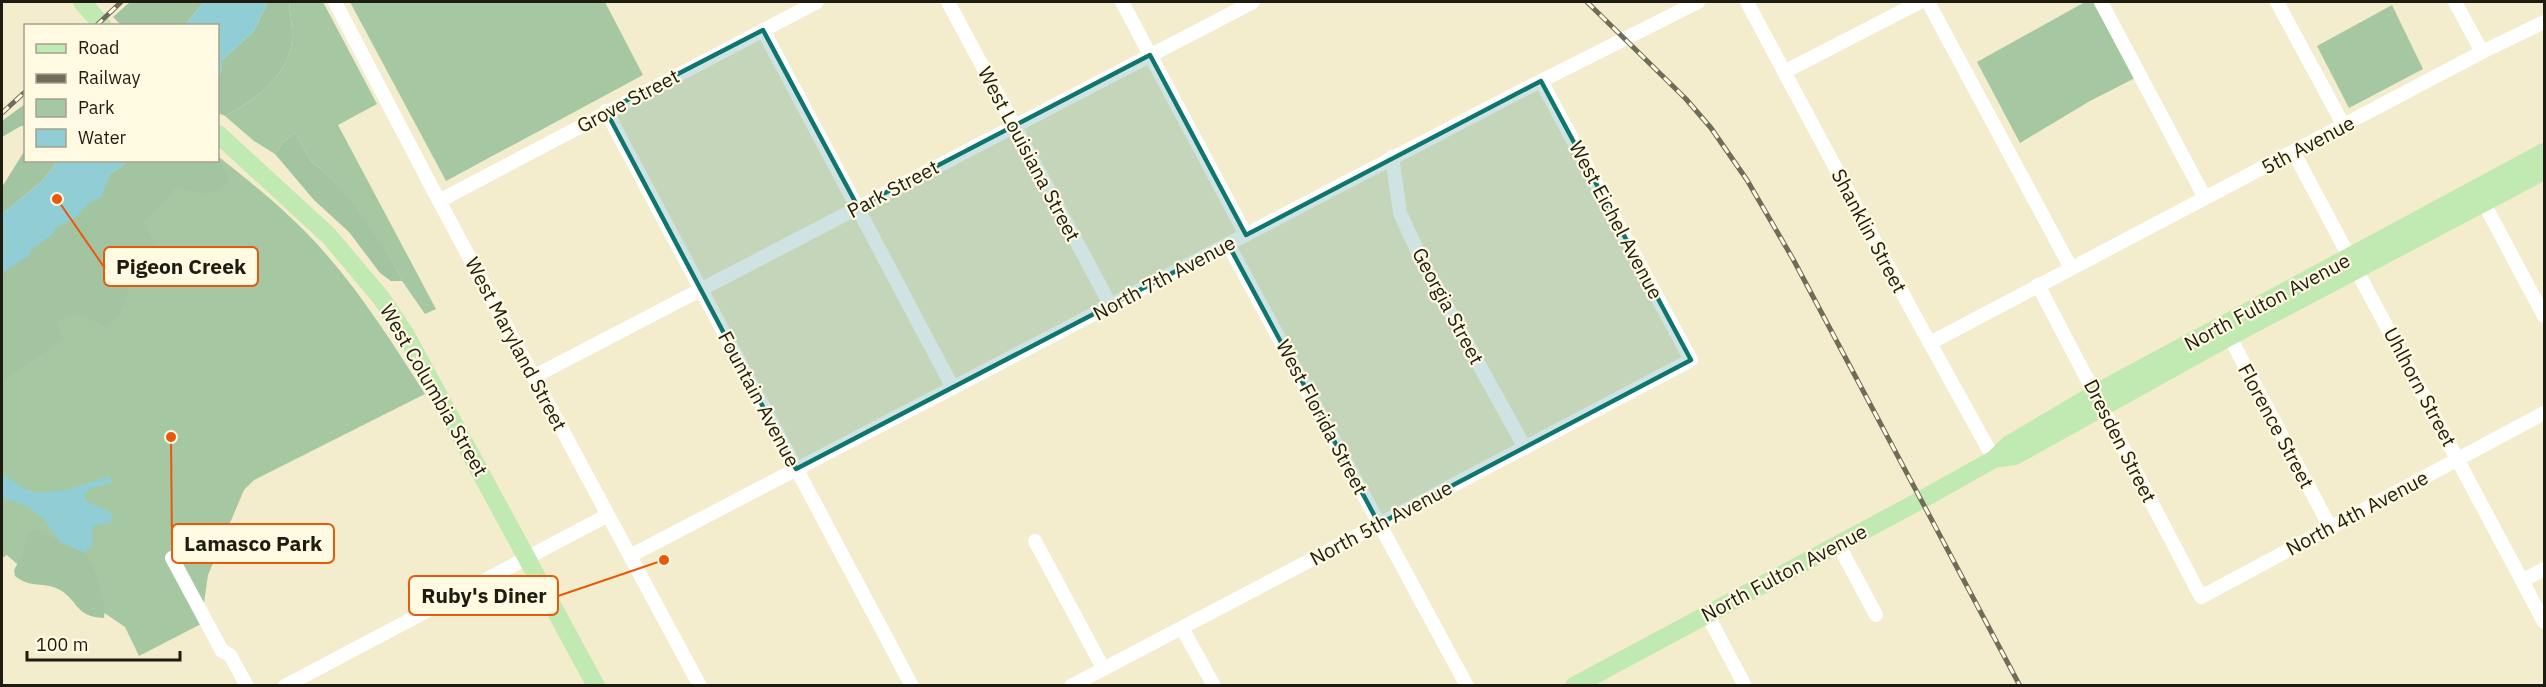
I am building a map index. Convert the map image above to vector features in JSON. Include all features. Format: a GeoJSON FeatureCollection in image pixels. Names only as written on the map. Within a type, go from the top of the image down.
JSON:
{"type":"FeatureCollection","features":[{"type":"Feature","properties":{"kind":"main road"},"geometry":{"type":"LineString","coordinates":[[82,2],[101,24]]}},
{"type":"Feature","properties":{"kind":"main road","name":"West Columbia Street"},"geometry":{"type":"LineString","coordinates":[[219,135],[329,236],[382,299],[418,355],[597,686]]}},
{"type":"Feature","properties":{"kind":"main road","name":"North Fulton Avenue"},"geometry":{"type":"LineString","coordinates":[[2480,196],[2544,152]]}},
{"type":"Feature","properties":{"kind":"main road","name":"North Fulton Avenue"},"geometry":{"type":"LineString","coordinates":[[1574,686],[1600,679],[1707,614],[1994,459],[2008,445],[2480,196],[2544,171]]}},
{"type":"Feature","properties":{"kind":"street","name":"West Maryland Street"},"geometry":{"type":"LineString","coordinates":[[335,2],[439,201],[700,686]]}},
{"type":"Feature","properties":{"kind":"street","name":"Grove Street"},"geometry":{"type":"LineString","coordinates":[[439,201],[606,111],[817,2]]}},
{"type":"Feature","properties":{"kind":"street","name":"West Louisiana Street"},"geometry":{"type":"LineString","coordinates":[[948,2],[1111,306]]}},
{"type":"Feature","properties":{"kind":"street"},"geometry":{"type":"LineString","coordinates":[[1122,2],[1245,235]]}},
{"type":"Feature","properties":{"kind":"street","name":"Park Street"},"geometry":{"type":"LineString","coordinates":[[533,377],[1253,2]]}},
{"type":"Feature","properties":{"kind":"street","name":"North 7th Avenue"},"geometry":{"type":"LineString","coordinates":[[630,556],[1392,158],[1698,2]]}},
{"type":"Feature","properties":{"kind":"street","name":"Shanklin Street"},"geometry":{"type":"LineString","coordinates":[[1747,2],[1994,459]]}},
{"type":"Feature","properties":{"kind":"street"},"geometry":{"type":"LineString","coordinates":[[1784,72],[1920,2]]}},
{"type":"Feature","properties":{"kind":"street"},"geometry":{"type":"LineString","coordinates":[[1928,2],[2071,268],[1930,343]]}},
{"type":"Feature","properties":{"kind":"street"},"geometry":{"type":"LineString","coordinates":[[2101,2],[2205,198]]}},
{"type":"Feature","properties":{"kind":"street"},"geometry":{"type":"LineString","coordinates":[[2277,2],[2344,126]]}},
{"type":"Feature","properties":{"kind":"street"},"geometry":{"type":"LineString","coordinates":[[2455,2],[2482,52]]}},
{"type":"Feature","properties":{"kind":"street","name":"5th Avenue"},"geometry":{"type":"LineString","coordinates":[[2071,268],[2294,153],[2482,52],[2544,22]]}},
{"type":"Feature","properties":{"kind":"street"},"geometry":{"type":"LineString","coordinates":[[763,30],[953,388]]}},
{"type":"Feature","properties":{"kind":"street","name":"West Eichel Avenue"},"geometry":{"type":"LineString","coordinates":[[1541,81],[1691,360]]}},
{"type":"Feature","properties":{"kind":"street","name":"Fountain Avenue"},"geometry":{"type":"LineString","coordinates":[[606,111],[912,686]]}},
{"type":"Feature","properties":{"kind":"street","name":"Uhlhorn Street"},"geometry":{"type":"LineString","coordinates":[[2294,153],[2524,580],[2544,622]]}},
{"type":"Feature","properties":{"kind":"street","name":"Georgia Street"},"geometry":{"type":"LineString","coordinates":[[1392,158],[1400,213],[1424,265],[1525,448]]}},
{"type":"Feature","properties":{"kind":"street"},"geometry":{"type":"LineString","coordinates":[[2480,196],[2544,316]]}},
{"type":"Feature","properties":{"kind":"street","name":"West Florida Street"},"geometry":{"type":"LineString","coordinates":[[1228,244],[1467,686]]}},
{"type":"Feature","properties":{"kind":"street","name":"Dresden Street"},"geometry":{"type":"LineString","coordinates":[[2038,285],[2201,597]]}},
{"type":"Feature","properties":{"kind":"street","name":"Florence Street"},"geometry":{"type":"LineString","coordinates":[[2226,331],[2330,527]]}},
{"type":"Feature","properties":{"kind":"street","name":"North 5th Avenue"},"geometry":{"type":"LineString","coordinates":[[1071,686],[1691,360]]}},
{"type":"Feature","properties":{"kind":"street","name":"North 4th Avenue"},"geometry":{"type":"LineString","coordinates":[[2201,597],[2544,413]]}},
{"type":"Feature","properties":{"kind":"street"},"geometry":{"type":"LineString","coordinates":[[285,686],[608,515]]}},
{"type":"Feature","properties":{"kind":"street"},"geometry":{"type":"LineString","coordinates":[[1035,541],[1103,668]]}},
{"type":"Feature","properties":{"kind":"street"},"geometry":{"type":"LineString","coordinates":[[1838,544],[1876,615]]}},
{"type":"Feature","properties":{"kind":"street"},"geometry":{"type":"LineString","coordinates":[[172,558],[222,651],[230,656],[247,686]]}},
{"type":"Feature","properties":{"kind":"street"},"geometry":{"type":"LineString","coordinates":[[2524,580],[2544,569]]}},
{"type":"Feature","properties":{"kind":"street"},"geometry":{"type":"LineString","coordinates":[[1707,614],[1745,686]]}},
{"type":"Feature","properties":{"kind":"street"},"geometry":{"type":"LineString","coordinates":[[1182,628],[1214,686]]}},
{"type":"Feature","properties":{"kind":"highlighted area"},"geometry":{"type":"Polygon","coordinates":[[[763,30],[858,207],[1150,55],[1246,235],[1541,81],[1691,360],[1379,524],[1228,244],[796,469],[606,111],[763,30]]]}},
{"type":"Feature","properties":{"kind":"green space"},"geometry":{"type":"Polygon","coordinates":[[[130,2],[204,2],[186,24],[120,24],[113,17],[130,2]]]}},
{"type":"Feature","properties":{"kind":"green space"},"geometry":{"type":"Polygon","coordinates":[[[268,2],[289,2],[292,40],[285,64],[258,95],[225,116],[219,113],[219,74],[222,71],[222,60],[253,32],[268,2]]]}},
{"type":"Feature","properties":{"kind":"green space"},"geometry":{"type":"Polygon","coordinates":[[[289,2],[323,2],[377,104],[338,125],[436,309],[425,314],[402,281],[393,261],[330,177],[311,161],[295,133],[283,142],[275,154],[254,141],[225,116],[258,95],[285,64],[292,40],[289,2]]]}},
{"type":"Feature","properties":{"kind":"green space"},"geometry":{"type":"Polygon","coordinates":[[[350,2],[605,2],[643,75],[446,181],[350,2]]]}},
{"type":"Feature","properties":{"kind":"green space"},"geometry":{"type":"Polygon","coordinates":[[[2085,2],[2093,2],[2135,78],[2090,101],[2020,143],[1977,62],[2085,2]]]}},
{"type":"Feature","properties":{"kind":"green space"},"geometry":{"type":"Polygon","coordinates":[[[2392,5],[2423,69],[2349,108],[2317,46],[2392,5]]]}},
{"type":"Feature","properties":{"kind":"green space"},"geometry":{"type":"Polygon","coordinates":[[[24,105],[24,126],[2,137],[2,121],[24,105]]]}},
{"type":"Feature","properties":{"kind":"green space"},"geometry":{"type":"Polygon","coordinates":[[[295,133],[311,161],[330,177],[354,206],[393,261],[402,281],[391,281],[380,273],[349,232],[314,200],[275,154],[283,142],[295,133]]]}},
{"type":"Feature","properties":{"kind":"green space"},"geometry":{"type":"Polygon","coordinates":[[[24,152],[24,162],[57,162],[42,181],[2,214],[2,187],[24,152]]]}},
{"type":"Feature","properties":{"kind":"green space"},"geometry":{"type":"Polygon","coordinates":[[[219,157],[280,207],[327,256],[379,323],[425,394],[254,480],[244,490],[208,575],[201,624],[139,656],[125,627],[53,578],[30,576],[7,555],[2,558],[2,273],[127,162],[219,162],[219,157]]]}},
{"type":"Feature","properties":{"kind":"green space"},"geometry":{"type":"Polygon","coordinates":[[[219,161],[229,177],[221,189],[214,192],[176,188],[144,222],[153,240],[170,258],[175,273],[163,277],[151,268],[135,265],[130,268],[125,302],[112,322],[105,327],[81,316],[63,318],[57,323],[63,339],[2,381],[2,273],[90,204],[101,198],[109,175],[127,162],[219,161]]]}},
{"type":"Feature","properties":{"kind":"green space"},"geometry":{"type":"Polygon","coordinates":[[[34,530],[86,554],[99,585],[104,604],[104,618],[94,617],[81,611],[69,597],[56,588],[25,582],[15,576],[14,570],[23,554],[27,533],[34,530]]]}},
{"type":"Feature","properties":{"kind":"water"},"geometry":{"type":"Polygon","coordinates":[[[204,2],[268,2],[253,32],[222,60],[222,71],[219,74],[219,24],[186,24],[204,2]]]}},
{"type":"Feature","properties":{"kind":"water"},"geometry":{"type":"Polygon","coordinates":[[[57,162],[127,162],[109,175],[101,198],[91,201],[75,218],[57,227],[52,235],[30,250],[30,255],[2,273],[2,214],[42,181],[57,162]]]}},
{"type":"Feature","properties":{"kind":"water"},"geometry":{"type":"Polygon","coordinates":[[[2,475],[21,487],[35,492],[54,492],[73,488],[109,476],[112,482],[88,490],[84,496],[87,502],[108,510],[113,516],[110,523],[95,525],[91,530],[92,542],[85,553],[60,542],[44,519],[27,506],[2,498],[2,475]]]}},
{"type":"Feature","properties":{"kind":"railway"},"geometry":{"type":"LineString","coordinates":[[98,24],[121,2]]}},
{"type":"Feature","properties":{"kind":"railway"},"geometry":{"type":"LineString","coordinates":[[1587,2],[1686,99],[1711,128],[1747,180],[1793,259],[2020,686]]}},
{"type":"Feature","properties":{"kind":"railway"},"geometry":{"type":"LineString","coordinates":[[2,113],[24,93]]}},
{"type":"Feature","properties":{"kind":"place","name":"Pigeon Creek"},"geometry":{"type":"Point","coordinates":[57,199]}},
{"type":"Feature","properties":{"kind":"place","name":"Lamasco Park"},"geometry":{"type":"Point","coordinates":[171,437]}},
{"type":"Feature","properties":{"kind":"place","name":"Ruby's Diner"},"geometry":{"type":"Point","coordinates":[664,560]}}]}
